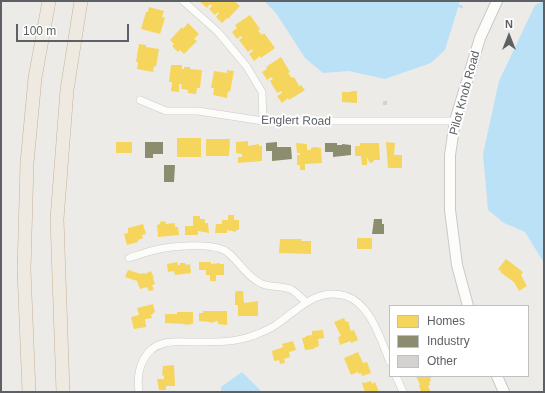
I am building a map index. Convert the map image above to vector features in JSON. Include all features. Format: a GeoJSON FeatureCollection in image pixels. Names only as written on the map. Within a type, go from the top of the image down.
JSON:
{"type":"FeatureCollection","features":[{"type":"Feature","properties":{"kind":"highway"},"geometry":{"type":"LineString","coordinates":[[30,392],[24,270],[27,163],[35,78],[49,1]]}},
{"type":"Feature","properties":{"kind":"highway"},"geometry":{"type":"LineString","coordinates":[[63,392],[57,219],[67,90],[81,1]]}},
{"type":"Feature","properties":{"kind":"main road","name":"Pilot Knob Road"},"geometry":{"type":"LineString","coordinates":[[468,305],[457,265],[450,210],[450,155],[455,121],[480,38],[497,1]]}},
{"type":"Feature","properties":{"kind":"main road"},"geometry":{"type":"LineString","coordinates":[[497,377],[504,392]]}},
{"type":"Feature","properties":{"kind":"street"},"geometry":{"type":"LineString","coordinates":[[183,1],[218,32],[247,67],[262,92],[263,121]]}},
{"type":"Feature","properties":{"kind":"street","name":"Englert Road"},"geometry":{"type":"LineString","coordinates":[[140,100],[166,111],[198,111],[263,121],[455,121]]}},
{"type":"Feature","properties":{"kind":"street"},"geometry":{"type":"LineString","coordinates":[[129,258],[165,248],[192,246],[219,247],[230,254],[246,272],[260,284],[292,290],[306,302]]}},
{"type":"Feature","properties":{"kind":"street"},"geometry":{"type":"LineString","coordinates":[[139,392],[138,378],[140,366],[147,355],[160,345],[172,342],[225,342],[251,336],[276,325],[315,297],[329,294],[348,297],[356,301],[367,311],[389,360]]}},
{"type":"Feature","properties":{"kind":"street"},"geometry":{"type":"LineString","coordinates":[[396,377],[403,392]]}},
{"type":"Feature","properties":{"kind":"water"},"geometry":{"type":"Polygon","coordinates":[[[264,1],[460,1],[445,50],[431,63],[385,79],[349,71],[323,73],[305,58],[276,13],[264,1]]]}},
{"type":"Feature","properties":{"kind":"water"},"geometry":{"type":"Polygon","coordinates":[[[544,1],[544,263],[525,232],[504,223],[488,210],[483,154],[499,81],[535,5],[544,1]]]}},
{"type":"Feature","properties":{"kind":"water"},"geometry":{"type":"Polygon","coordinates":[[[242,372],[262,392],[221,392],[221,387],[242,372]]]}},
{"type":"Feature","properties":{"kind":"building: Homes"},"geometry":{"type":"Polygon","coordinates":[[[199,1],[234,1],[240,6],[228,19],[227,18],[222,23],[216,17],[219,13],[218,12],[215,15],[209,9],[212,6],[210,4],[207,8],[199,1]]]}},
{"type":"Feature","properties":{"kind":"building: Homes"},"geometry":{"type":"Polygon","coordinates":[[[149,7],[164,11],[162,17],[165,18],[160,34],[141,29],[149,7]]]}},
{"type":"Feature","properties":{"kind":"building: Homes"},"geometry":{"type":"Polygon","coordinates":[[[250,15],[260,29],[258,31],[262,35],[264,33],[275,48],[254,61],[249,54],[253,51],[252,49],[248,52],[239,40],[242,38],[241,36],[237,39],[232,32],[237,28],[235,25],[250,15]]]}},
{"type":"Feature","properties":{"kind":"building: Homes"},"geometry":{"type":"Polygon","coordinates":[[[188,23],[199,34],[194,39],[197,41],[184,54],[180,50],[178,52],[172,46],[174,44],[170,40],[182,27],[183,29],[188,23]]]}},
{"type":"Feature","properties":{"kind":"building: Homes"},"geometry":{"type":"Polygon","coordinates":[[[139,44],[146,45],[146,47],[159,49],[156,67],[154,66],[153,72],[137,69],[138,62],[136,62],[139,44]]]}},
{"type":"Feature","properties":{"kind":"building: Homes"},"geometry":{"type":"Polygon","coordinates":[[[281,57],[290,72],[288,73],[292,78],[294,77],[299,86],[301,85],[305,90],[289,100],[288,98],[282,103],[277,96],[282,93],[281,91],[277,93],[270,81],[273,79],[271,77],[267,80],[262,72],[267,69],[266,67],[281,57]]]}},
{"type":"Feature","properties":{"kind":"building: Homes"},"geometry":{"type":"Polygon","coordinates":[[[171,65],[182,65],[182,69],[184,69],[184,67],[190,67],[190,69],[202,70],[200,88],[197,88],[196,94],[188,93],[188,90],[181,89],[182,84],[179,84],[179,92],[171,91],[172,82],[169,82],[171,65]]]}},
{"type":"Feature","properties":{"kind":"building: Homes"},"geometry":{"type":"Polygon","coordinates":[[[227,70],[234,71],[230,92],[228,91],[227,98],[213,95],[214,88],[211,88],[214,71],[227,73],[227,70]]]}},
{"type":"Feature","properties":{"kind":"building: Homes"},"geometry":{"type":"Polygon","coordinates":[[[357,91],[357,103],[342,102],[342,92],[357,91]]]}},
{"type":"Feature","properties":{"kind":"building: Homes"},"geometry":{"type":"Polygon","coordinates":[[[177,138],[201,138],[201,157],[177,157],[177,138]]]}},
{"type":"Feature","properties":{"kind":"building: Homes"},"geometry":{"type":"Polygon","coordinates":[[[206,139],[230,139],[229,156],[206,156],[206,139]]]}},
{"type":"Feature","properties":{"kind":"building: Homes"},"geometry":{"type":"Polygon","coordinates":[[[248,141],[248,146],[259,144],[259,146],[262,146],[262,161],[238,163],[238,157],[242,157],[242,154],[236,153],[236,142],[248,141]]]}},
{"type":"Feature","properties":{"kind":"building: Homes"},"geometry":{"type":"Polygon","coordinates":[[[116,142],[132,142],[132,153],[116,153],[116,142]]]}},
{"type":"Feature","properties":{"kind":"building: Homes"},"geometry":{"type":"Polygon","coordinates":[[[386,142],[395,143],[394,155],[402,155],[402,168],[388,168],[386,142]]]}},
{"type":"Feature","properties":{"kind":"building: Homes"},"geometry":{"type":"Polygon","coordinates":[[[296,143],[307,144],[307,150],[311,150],[311,148],[314,147],[321,148],[322,163],[305,164],[305,170],[300,170],[300,165],[297,165],[297,155],[300,155],[300,153],[297,153],[296,143]]]}},
{"type":"Feature","properties":{"kind":"building: Homes"},"geometry":{"type":"Polygon","coordinates":[[[360,143],[379,143],[380,160],[374,160],[371,163],[367,158],[367,165],[362,165],[361,156],[355,156],[355,146],[360,146],[360,143]]]}},
{"type":"Feature","properties":{"kind":"building: Homes"},"geometry":{"type":"Polygon","coordinates":[[[228,215],[234,215],[234,220],[239,220],[239,230],[236,230],[236,232],[227,230],[227,233],[215,233],[216,224],[222,224],[222,220],[228,220],[228,215]]]}},
{"type":"Feature","properties":{"kind":"building: Homes"},"geometry":{"type":"Polygon","coordinates":[[[193,216],[200,216],[200,219],[205,219],[205,223],[208,223],[209,233],[198,231],[198,235],[185,235],[185,226],[193,226],[193,216]]]}},
{"type":"Feature","properties":{"kind":"building: Homes"},"geometry":{"type":"Polygon","coordinates":[[[165,221],[166,224],[175,223],[175,227],[178,227],[179,235],[158,237],[157,225],[160,224],[160,222],[165,221]]]}},
{"type":"Feature","properties":{"kind":"building: Homes"},"geometry":{"type":"Polygon","coordinates":[[[143,224],[146,234],[142,235],[143,238],[138,240],[138,242],[127,245],[124,234],[128,233],[128,228],[143,224]]]}},
{"type":"Feature","properties":{"kind":"building: Homes"},"geometry":{"type":"Polygon","coordinates":[[[357,238],[372,238],[372,249],[357,249],[357,238]]]}},
{"type":"Feature","properties":{"kind":"building: Homes"},"geometry":{"type":"Polygon","coordinates":[[[280,239],[302,239],[301,241],[311,241],[311,254],[279,253],[280,239]]]}},
{"type":"Feature","properties":{"kind":"building: Homes"},"geometry":{"type":"Polygon","coordinates":[[[506,259],[523,272],[521,275],[527,286],[519,291],[514,282],[498,269],[506,259]]]}},
{"type":"Feature","properties":{"kind":"building: Homes"},"geometry":{"type":"Polygon","coordinates":[[[177,262],[178,265],[180,265],[180,263],[185,263],[186,265],[190,264],[191,273],[175,275],[174,271],[168,272],[167,264],[177,262]]]}},
{"type":"Feature","properties":{"kind":"building: Homes"},"geometry":{"type":"Polygon","coordinates":[[[199,262],[224,264],[224,275],[216,275],[216,281],[210,281],[210,275],[206,275],[206,270],[199,270],[199,262]]]}},
{"type":"Feature","properties":{"kind":"building: Homes"},"geometry":{"type":"Polygon","coordinates":[[[128,270],[141,274],[151,271],[155,284],[152,285],[154,290],[149,291],[147,287],[140,289],[137,281],[125,277],[128,270]]]}},
{"type":"Feature","properties":{"kind":"building: Homes"},"geometry":{"type":"Polygon","coordinates":[[[236,291],[243,291],[244,303],[258,301],[258,316],[238,316],[238,305],[235,305],[236,291]]]}},
{"type":"Feature","properties":{"kind":"building: Homes"},"geometry":{"type":"Polygon","coordinates":[[[153,304],[155,312],[151,315],[152,318],[145,319],[146,327],[134,329],[131,317],[139,315],[137,308],[153,304]]]}},
{"type":"Feature","properties":{"kind":"building: Homes"},"geometry":{"type":"Polygon","coordinates":[[[203,311],[227,311],[227,325],[218,324],[218,321],[210,323],[199,321],[199,313],[203,313],[203,311]]]}},
{"type":"Feature","properties":{"kind":"building: Homes"},"geometry":{"type":"Polygon","coordinates":[[[177,312],[193,312],[193,324],[185,325],[165,323],[165,314],[177,314],[177,312]]]}},
{"type":"Feature","properties":{"kind":"building: Homes"},"geometry":{"type":"Polygon","coordinates":[[[344,318],[346,322],[348,321],[351,331],[354,330],[358,340],[340,345],[338,337],[341,336],[334,322],[344,318]]]}},
{"type":"Feature","properties":{"kind":"building: Homes"},"geometry":{"type":"Polygon","coordinates":[[[323,330],[324,338],[318,339],[319,346],[314,349],[305,350],[302,338],[312,335],[312,331],[323,330]]]}},
{"type":"Feature","properties":{"kind":"building: Homes"},"geometry":{"type":"Polygon","coordinates":[[[293,341],[296,350],[289,352],[290,357],[284,359],[285,363],[280,364],[279,360],[274,361],[272,351],[283,347],[282,344],[293,341]]]}},
{"type":"Feature","properties":{"kind":"building: Homes"},"geometry":{"type":"Polygon","coordinates":[[[358,352],[363,363],[367,362],[371,373],[362,376],[361,373],[359,374],[358,372],[351,375],[344,358],[358,352]]]}},
{"type":"Feature","properties":{"kind":"building: Homes"},"geometry":{"type":"Polygon","coordinates":[[[174,365],[175,386],[166,386],[166,390],[159,390],[157,379],[164,379],[164,375],[162,376],[163,366],[174,365]]]}},
{"type":"Feature","properties":{"kind":"building: Homes"},"geometry":{"type":"Polygon","coordinates":[[[416,377],[432,377],[430,378],[430,385],[428,386],[431,392],[421,392],[416,377]]]}},
{"type":"Feature","properties":{"kind":"building: Homes"},"geometry":{"type":"Polygon","coordinates":[[[371,381],[372,384],[375,382],[379,392],[365,392],[362,383],[371,381]]]}},
{"type":"Feature","properties":{"kind":"building: Industry"},"geometry":{"type":"Polygon","coordinates":[[[145,142],[163,142],[163,154],[153,154],[153,158],[145,158],[145,142]]]}},
{"type":"Feature","properties":{"kind":"building: Industry"},"geometry":{"type":"Polygon","coordinates":[[[277,142],[277,147],[291,147],[292,159],[272,161],[272,151],[266,151],[266,143],[277,142]]]}},
{"type":"Feature","properties":{"kind":"building: Industry"},"geometry":{"type":"Polygon","coordinates":[[[325,143],[351,145],[351,155],[333,157],[333,152],[325,152],[325,143]]]}},
{"type":"Feature","properties":{"kind":"building: Industry"},"geometry":{"type":"Polygon","coordinates":[[[164,165],[175,165],[174,182],[164,182],[164,165]]]}},
{"type":"Feature","properties":{"kind":"building: Industry"},"geometry":{"type":"Polygon","coordinates":[[[374,219],[382,219],[382,224],[384,224],[384,234],[372,234],[374,219]]]}},
{"type":"Feature","properties":{"kind":"building: Other"},"geometry":{"type":"Polygon","coordinates":[[[383,101],[387,101],[387,105],[383,105],[383,101]]]}},
{"type":"Feature","properties":{"kind":"waterway"},"geometry":{"type":"LineString","coordinates":[[455,1],[457,5],[462,7]]}}]}
